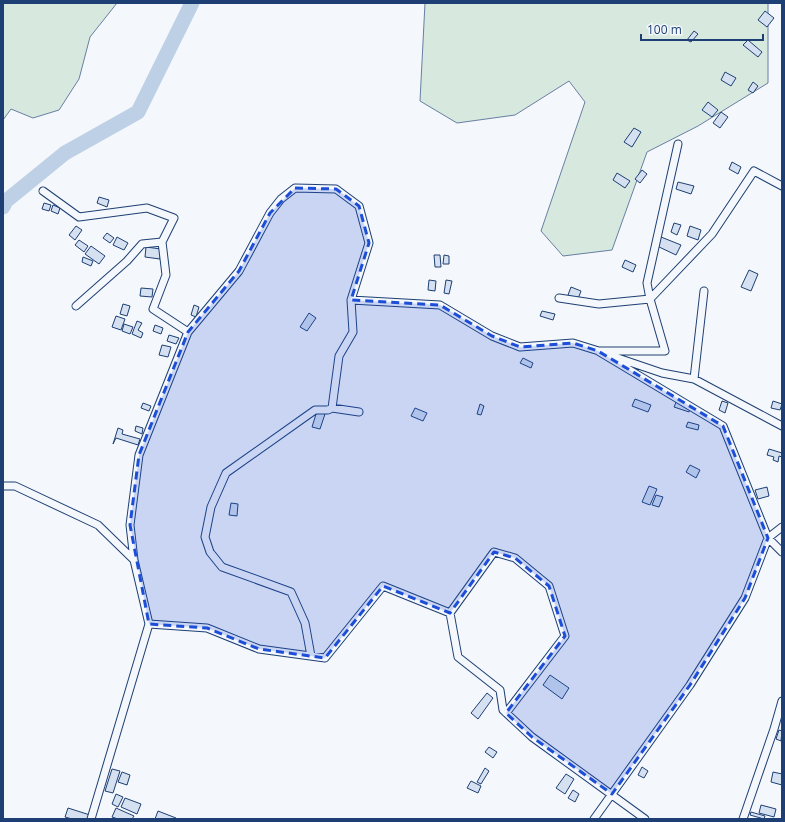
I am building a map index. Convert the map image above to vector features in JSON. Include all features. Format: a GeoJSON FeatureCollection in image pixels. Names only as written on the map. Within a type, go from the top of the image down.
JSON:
{"type":"FeatureCollection","features":[{"type":"Feature","properties":{"kind":"street"},"geometry":{"type":"LineString","coordinates":[[598,351],[666,351],[650,299],[647,283],[678,144]]}},
{"type":"Feature","properties":{"kind":"street"},"geometry":{"type":"LineString","coordinates":[[559,298],[600,304],[650,299],[712,234],[754,171],[782,186]]}},
{"type":"Feature","properties":{"kind":"street"},"geometry":{"type":"LineString","coordinates":[[91,819],[149,624],[134,560],[130,525],[139,455],[188,332],[239,271],[270,213],[281,199],[295,188],[336,189],[359,206],[369,243],[350,300],[353,332],[339,356],[332,408]]}},
{"type":"Feature","properties":{"kind":"street"},"geometry":{"type":"LineString","coordinates":[[43,192],[79,217],[148,208],[174,218],[162,242],[166,275],[153,308],[188,332]]}},
{"type":"Feature","properties":{"kind":"street"},"geometry":{"type":"LineString","coordinates":[[76,306],[127,261],[142,244],[162,242]]}},
{"type":"Feature","properties":{"kind":"street"},"geometry":{"type":"LineString","coordinates":[[694,379],[704,291]]}},
{"type":"Feature","properties":{"kind":"street"},"geometry":{"type":"LineString","coordinates":[[350,300],[440,305],[492,336],[520,347],[573,343],[662,373],[694,379],[782,426]]}},
{"type":"Feature","properties":{"kind":"street"},"geometry":{"type":"LineString","coordinates":[[598,351],[723,426],[768,538],[782,552]]}},
{"type":"Feature","properties":{"kind":"street"},"geometry":{"type":"LineString","coordinates":[[311,656],[305,623],[291,592],[222,567],[210,552],[205,537],[211,507],[226,473],[315,410],[328,410],[332,408],[360,412]]}},
{"type":"Feature","properties":{"kind":"street"},"geometry":{"type":"LineString","coordinates":[[3,486],[15,486],[98,525],[134,560]]}},
{"type":"Feature","properties":{"kind":"street"},"geometry":{"type":"LineString","coordinates":[[594,819],[690,685],[745,598],[768,538],[782,527]]}},
{"type":"Feature","properties":{"kind":"street"},"geometry":{"type":"LineString","coordinates":[[506,713],[565,636],[549,586],[515,558],[494,552],[450,613],[458,657],[500,690],[502,710],[532,737],[645,819]]}},
{"type":"Feature","properties":{"kind":"street"},"geometry":{"type":"LineString","coordinates":[[149,624],[207,628],[259,649],[325,658],[383,586],[450,613]]}},
{"type":"Feature","properties":{"kind":"street"},"geometry":{"type":"LineString","coordinates":[[743,819],[782,701]]}},
{"type":"Feature","properties":{"kind":"highlighted area"},"geometry":{"type":"Polygon","coordinates":[[[295,188],[336,189],[359,206],[369,243],[351,300],[440,305],[492,336],[520,347],[573,343],[598,351],[723,426],[768,538],[745,598],[690,685],[612,794],[532,737],[506,713],[565,636],[549,586],[515,558],[494,552],[450,613],[383,586],[325,658],[259,649],[207,628],[149,624],[130,525],[139,455],[188,332],[239,271],[270,213],[295,188]]]}},
{"type":"Feature","properties":{"kind":"shaded area"},"geometry":{"type":"Polygon","coordinates":[[[3,3],[117,3],[90,37],[79,79],[59,110],[33,118],[11,109],[3,120],[3,3]]]}},
{"type":"Feature","properties":{"kind":"shaded area"},"geometry":{"type":"Polygon","coordinates":[[[425,3],[768,3],[768,83],[698,126],[647,152],[612,250],[563,256],[541,231],[585,102],[569,81],[515,115],[457,123],[420,101],[425,3]]]}},
{"type":"Feature","properties":{"kind":"building"},"geometry":{"type":"Polygon","coordinates":[[[765,11],[774,18],[767,27],[758,20],[765,11]]]}},
{"type":"Feature","properties":{"kind":"building"},"geometry":{"type":"Polygon","coordinates":[[[694,31],[698,34],[691,42],[687,40],[694,31]]]}},
{"type":"Feature","properties":{"kind":"building"},"geometry":{"type":"Polygon","coordinates":[[[748,40],[762,52],[758,57],[743,45],[748,40]]]}},
{"type":"Feature","properties":{"kind":"building"},"geometry":{"type":"Polygon","coordinates":[[[725,72],[736,78],[731,86],[721,80],[725,72]]]}},
{"type":"Feature","properties":{"kind":"building"},"geometry":{"type":"Polygon","coordinates":[[[753,82],[758,86],[753,93],[748,90],[753,82]]]}},
{"type":"Feature","properties":{"kind":"building"},"geometry":{"type":"Polygon","coordinates":[[[708,102],[718,110],[712,117],[702,110],[708,102]]]}},
{"type":"Feature","properties":{"kind":"building"},"geometry":{"type":"Polygon","coordinates":[[[721,112],[728,117],[720,128],[713,123],[721,112]]]}},
{"type":"Feature","properties":{"kind":"building"},"geometry":{"type":"Polygon","coordinates":[[[634,128],[641,132],[632,147],[624,142],[634,128]]]}},
{"type":"Feature","properties":{"kind":"building"},"geometry":{"type":"Polygon","coordinates":[[[732,162],[741,167],[738,174],[729,169],[732,162]]]}},
{"type":"Feature","properties":{"kind":"building"},"geometry":{"type":"Polygon","coordinates":[[[642,170],[647,174],[640,183],[635,179],[642,170]]]}},
{"type":"Feature","properties":{"kind":"building"},"geometry":{"type":"Polygon","coordinates":[[[617,173],[630,181],[625,188],[613,180],[617,173]]]}},
{"type":"Feature","properties":{"kind":"building"},"geometry":{"type":"Polygon","coordinates":[[[678,182],[694,186],[691,194],[676,189],[678,182]]]}},
{"type":"Feature","properties":{"kind":"building"},"geometry":{"type":"Polygon","coordinates":[[[99,197],[109,200],[107,207],[97,203],[99,197]]]}},
{"type":"Feature","properties":{"kind":"building"},"geometry":{"type":"Polygon","coordinates":[[[44,203],[51,205],[49,211],[42,209],[44,203]]]}},
{"type":"Feature","properties":{"kind":"building"},"geometry":{"type":"Polygon","coordinates":[[[53,205],[60,208],[58,214],[51,211],[53,205]]]}},
{"type":"Feature","properties":{"kind":"building"},"geometry":{"type":"Polygon","coordinates":[[[674,223],[681,225],[677,235],[671,232],[674,223]]]}},
{"type":"Feature","properties":{"kind":"building"},"geometry":{"type":"Polygon","coordinates":[[[76,226],[82,230],[75,240],[69,235],[76,226]]]}},
{"type":"Feature","properties":{"kind":"building"},"geometry":{"type":"Polygon","coordinates":[[[690,226],[701,230],[698,240],[687,236],[690,226]]]}},
{"type":"Feature","properties":{"kind":"building"},"geometry":{"type":"Polygon","coordinates":[[[107,233],[114,238],[110,243],[103,238],[107,233]]]}},
{"type":"Feature","properties":{"kind":"building"},"geometry":{"type":"Polygon","coordinates":[[[117,237],[128,243],[124,250],[113,245],[117,237]]]}},
{"type":"Feature","properties":{"kind":"building"},"geometry":{"type":"Polygon","coordinates":[[[661,237],[681,245],[676,255],[657,246],[661,237]]]}},
{"type":"Feature","properties":{"kind":"building"},"geometry":{"type":"Polygon","coordinates":[[[79,240],[88,246],[84,252],[75,245],[79,240]]]}},
{"type":"Feature","properties":{"kind":"building"},"geometry":{"type":"Polygon","coordinates":[[[91,246],[105,256],[99,264],[85,254],[91,246]]]}},
{"type":"Feature","properties":{"kind":"building"},"geometry":{"type":"Polygon","coordinates":[[[146,247],[161,249],[160,259],[145,257],[146,247]]]}},
{"type":"Feature","properties":{"kind":"building"},"geometry":{"type":"Polygon","coordinates":[[[434,255],[440,255],[441,267],[435,267],[434,255]]]}},
{"type":"Feature","properties":{"kind":"building"},"geometry":{"type":"Polygon","coordinates":[[[444,255],[449,256],[449,264],[443,264],[444,255]]]}},
{"type":"Feature","properties":{"kind":"building"},"geometry":{"type":"Polygon","coordinates":[[[83,257],[93,261],[91,266],[82,262],[83,257]]]}},
{"type":"Feature","properties":{"kind":"building"},"geometry":{"type":"Polygon","coordinates":[[[625,260],[636,265],[633,272],[622,267],[625,260]]]}},
{"type":"Feature","properties":{"kind":"building"},"geometry":{"type":"Polygon","coordinates":[[[749,270],[758,274],[751,291],[741,287],[749,270]]]}},
{"type":"Feature","properties":{"kind":"building"},"geometry":{"type":"Polygon","coordinates":[[[429,280],[436,281],[435,291],[428,290],[429,280]]]}},
{"type":"Feature","properties":{"kind":"building"},"geometry":{"type":"Polygon","coordinates":[[[446,280],[452,281],[449,294],[444,293],[446,280]]]}},
{"type":"Feature","properties":{"kind":"building"},"geometry":{"type":"Polygon","coordinates":[[[571,287],[581,291],[578,299],[568,295],[571,287]]]}},
{"type":"Feature","properties":{"kind":"building"},"geometry":{"type":"Polygon","coordinates":[[[141,288],[153,289],[152,297],[140,296],[141,288]]]}},
{"type":"Feature","properties":{"kind":"building"},"geometry":{"type":"Polygon","coordinates":[[[123,304],[130,306],[127,316],[120,314],[123,304]]]}},
{"type":"Feature","properties":{"kind":"building"},"geometry":{"type":"Polygon","coordinates":[[[194,305],[199,307],[196,317],[191,315],[194,305]]]}},
{"type":"Feature","properties":{"kind":"building"},"geometry":{"type":"Polygon","coordinates":[[[542,311],[555,314],[553,320],[540,316],[542,311]]]}},
{"type":"Feature","properties":{"kind":"building"},"geometry":{"type":"Polygon","coordinates":[[[309,313],[316,318],[307,331],[300,327],[309,313]]]}},
{"type":"Feature","properties":{"kind":"building"},"geometry":{"type":"Polygon","coordinates":[[[116,316],[125,319],[121,330],[112,327],[116,316]]]}},
{"type":"Feature","properties":{"kind":"building"},"geometry":{"type":"Polygon","coordinates":[[[137,321],[142,323],[138,330],[143,333],[141,338],[132,334],[137,321]]]}},
{"type":"Feature","properties":{"kind":"building"},"geometry":{"type":"Polygon","coordinates":[[[124,324],[133,327],[130,334],[122,331],[124,324]]]}},
{"type":"Feature","properties":{"kind":"building"},"geometry":{"type":"Polygon","coordinates":[[[155,325],[163,328],[161,334],[153,331],[155,325]]]}},
{"type":"Feature","properties":{"kind":"building"},"geometry":{"type":"Polygon","coordinates":[[[169,335],[179,338],[176,344],[167,341],[169,335]]]}},
{"type":"Feature","properties":{"kind":"building"},"geometry":{"type":"Polygon","coordinates":[[[162,345],[171,347],[168,357],[159,355],[162,345]]]}},
{"type":"Feature","properties":{"kind":"building"},"geometry":{"type":"Polygon","coordinates":[[[523,358],[533,363],[531,368],[520,363],[523,358]]]}},
{"type":"Feature","properties":{"kind":"building"},"geometry":{"type":"Polygon","coordinates":[[[635,399],[651,405],[648,412],[632,406],[635,399]]]}},
{"type":"Feature","properties":{"kind":"building"},"geometry":{"type":"Polygon","coordinates":[[[677,400],[691,405],[689,412],[674,407],[677,400]]]}},
{"type":"Feature","properties":{"kind":"building"},"geometry":{"type":"Polygon","coordinates":[[[722,401],[728,403],[725,413],[719,410],[722,401]]]}},
{"type":"Feature","properties":{"kind":"building"},"geometry":{"type":"Polygon","coordinates":[[[773,401],[782,404],[780,410],[771,408],[773,401]]]}},
{"type":"Feature","properties":{"kind":"building"},"geometry":{"type":"Polygon","coordinates":[[[143,403],[151,406],[149,411],[141,408],[143,403]]]}},
{"type":"Feature","properties":{"kind":"building"},"geometry":{"type":"Polygon","coordinates":[[[480,404],[484,406],[481,415],[477,414],[480,404]]]}},
{"type":"Feature","properties":{"kind":"building"},"geometry":{"type":"Polygon","coordinates":[[[415,408],[427,413],[423,421],[411,416],[415,408]]]}},
{"type":"Feature","properties":{"kind":"building"},"geometry":{"type":"Polygon","coordinates":[[[317,411],[325,414],[320,429],[312,427],[317,411]]]}},
{"type":"Feature","properties":{"kind":"building"},"geometry":{"type":"Polygon","coordinates":[[[688,422],[699,425],[698,430],[686,427],[688,422]]]}},
{"type":"Feature","properties":{"kind":"building"},"geometry":{"type":"Polygon","coordinates":[[[136,426],[143,428],[142,434],[135,431],[136,426]]]}},
{"type":"Feature","properties":{"kind":"building"},"geometry":{"type":"Polygon","coordinates":[[[118,428],[123,430],[122,434],[140,439],[138,445],[116,438],[113,444],[118,428]]]}},
{"type":"Feature","properties":{"kind":"building"},"geometry":{"type":"Polygon","coordinates":[[[769,449],[782,453],[782,457],[779,456],[778,462],[773,460],[774,457],[767,455],[769,449]]]}},
{"type":"Feature","properties":{"kind":"building"},"geometry":{"type":"Polygon","coordinates":[[[690,465],[700,470],[696,478],[686,472],[690,465]]]}},
{"type":"Feature","properties":{"kind":"building"},"geometry":{"type":"Polygon","coordinates":[[[649,486],[657,489],[650,505],[642,502],[649,486]]]}},
{"type":"Feature","properties":{"kind":"building"},"geometry":{"type":"Polygon","coordinates":[[[767,487],[769,496],[758,499],[755,490],[767,487]]]}},
{"type":"Feature","properties":{"kind":"building"},"geometry":{"type":"Polygon","coordinates":[[[656,495],[663,497],[659,507],[652,505],[656,495]]]}},
{"type":"Feature","properties":{"kind":"building"},"geometry":{"type":"Polygon","coordinates":[[[231,503],[238,504],[237,516],[229,515],[231,503]]]}},
{"type":"Feature","properties":{"kind":"building"},"geometry":{"type":"Polygon","coordinates":[[[550,675],[569,688],[562,699],[543,685],[550,675]]]}},
{"type":"Feature","properties":{"kind":"building"},"geometry":{"type":"Polygon","coordinates":[[[487,693],[493,698],[478,719],[471,713],[487,693]]]}},
{"type":"Feature","properties":{"kind":"building"},"geometry":{"type":"Polygon","coordinates":[[[779,730],[782,731],[781,741],[776,739],[779,730]]]}},
{"type":"Feature","properties":{"kind":"building"},"geometry":{"type":"Polygon","coordinates":[[[489,747],[497,752],[493,758],[485,752],[489,747]]]}},
{"type":"Feature","properties":{"kind":"building"},"geometry":{"type":"Polygon","coordinates":[[[642,767],[648,771],[644,778],[638,775],[642,767]]]}},
{"type":"Feature","properties":{"kind":"building"},"geometry":{"type":"Polygon","coordinates":[[[485,768],[489,771],[481,784],[477,782],[485,768]]]}},
{"type":"Feature","properties":{"kind":"building"},"geometry":{"type":"Polygon","coordinates":[[[112,769],[120,771],[113,793],[105,791],[112,769]]]}},
{"type":"Feature","properties":{"kind":"building"},"geometry":{"type":"Polygon","coordinates":[[[122,772],[130,775],[127,785],[118,782],[122,772]]]}},
{"type":"Feature","properties":{"kind":"building"},"geometry":{"type":"Polygon","coordinates":[[[773,772],[782,774],[782,785],[771,782],[773,772]]]}},
{"type":"Feature","properties":{"kind":"building"},"geometry":{"type":"Polygon","coordinates":[[[566,774],[574,779],[565,794],[556,788],[566,774]]]}},
{"type":"Feature","properties":{"kind":"building"},"geometry":{"type":"Polygon","coordinates":[[[471,781],[481,786],[478,793],[467,788],[471,781]]]}},
{"type":"Feature","properties":{"kind":"building"},"geometry":{"type":"Polygon","coordinates":[[[573,790],[579,794],[575,802],[568,798],[573,790]]]}},
{"type":"Feature","properties":{"kind":"building"},"geometry":{"type":"Polygon","coordinates":[[[116,794],[123,797],[118,807],[112,804],[116,794]]]}},
{"type":"Feature","properties":{"kind":"building"},"geometry":{"type":"Polygon","coordinates":[[[125,798],[141,804],[137,814],[121,807],[125,798]]]}},
{"type":"Feature","properties":{"kind":"building"},"geometry":{"type":"Polygon","coordinates":[[[761,805],[776,809],[774,817],[759,813],[761,805]]]}},
{"type":"Feature","properties":{"kind":"building"},"geometry":{"type":"Polygon","coordinates":[[[68,808],[90,815],[89,819],[72,819],[65,817],[68,808]]]}},
{"type":"Feature","properties":{"kind":"building"},"geometry":{"type":"Polygon","coordinates":[[[116,808],[134,816],[132,819],[118,819],[112,817],[116,808]]]}},
{"type":"Feature","properties":{"kind":"building"},"geometry":{"type":"Polygon","coordinates":[[[158,811],[176,818],[176,819],[155,819],[158,811]]]}},
{"type":"Feature","properties":{"kind":"building"},"geometry":{"type":"Polygon","coordinates":[[[751,812],[765,816],[764,819],[750,815],[751,812]]]}},
{"type":"Feature","properties":{"kind":"waterway"},"geometry":{"type":"LineString","coordinates":[[3,207],[6,201],[65,153],[138,112],[192,3]]}}]}
